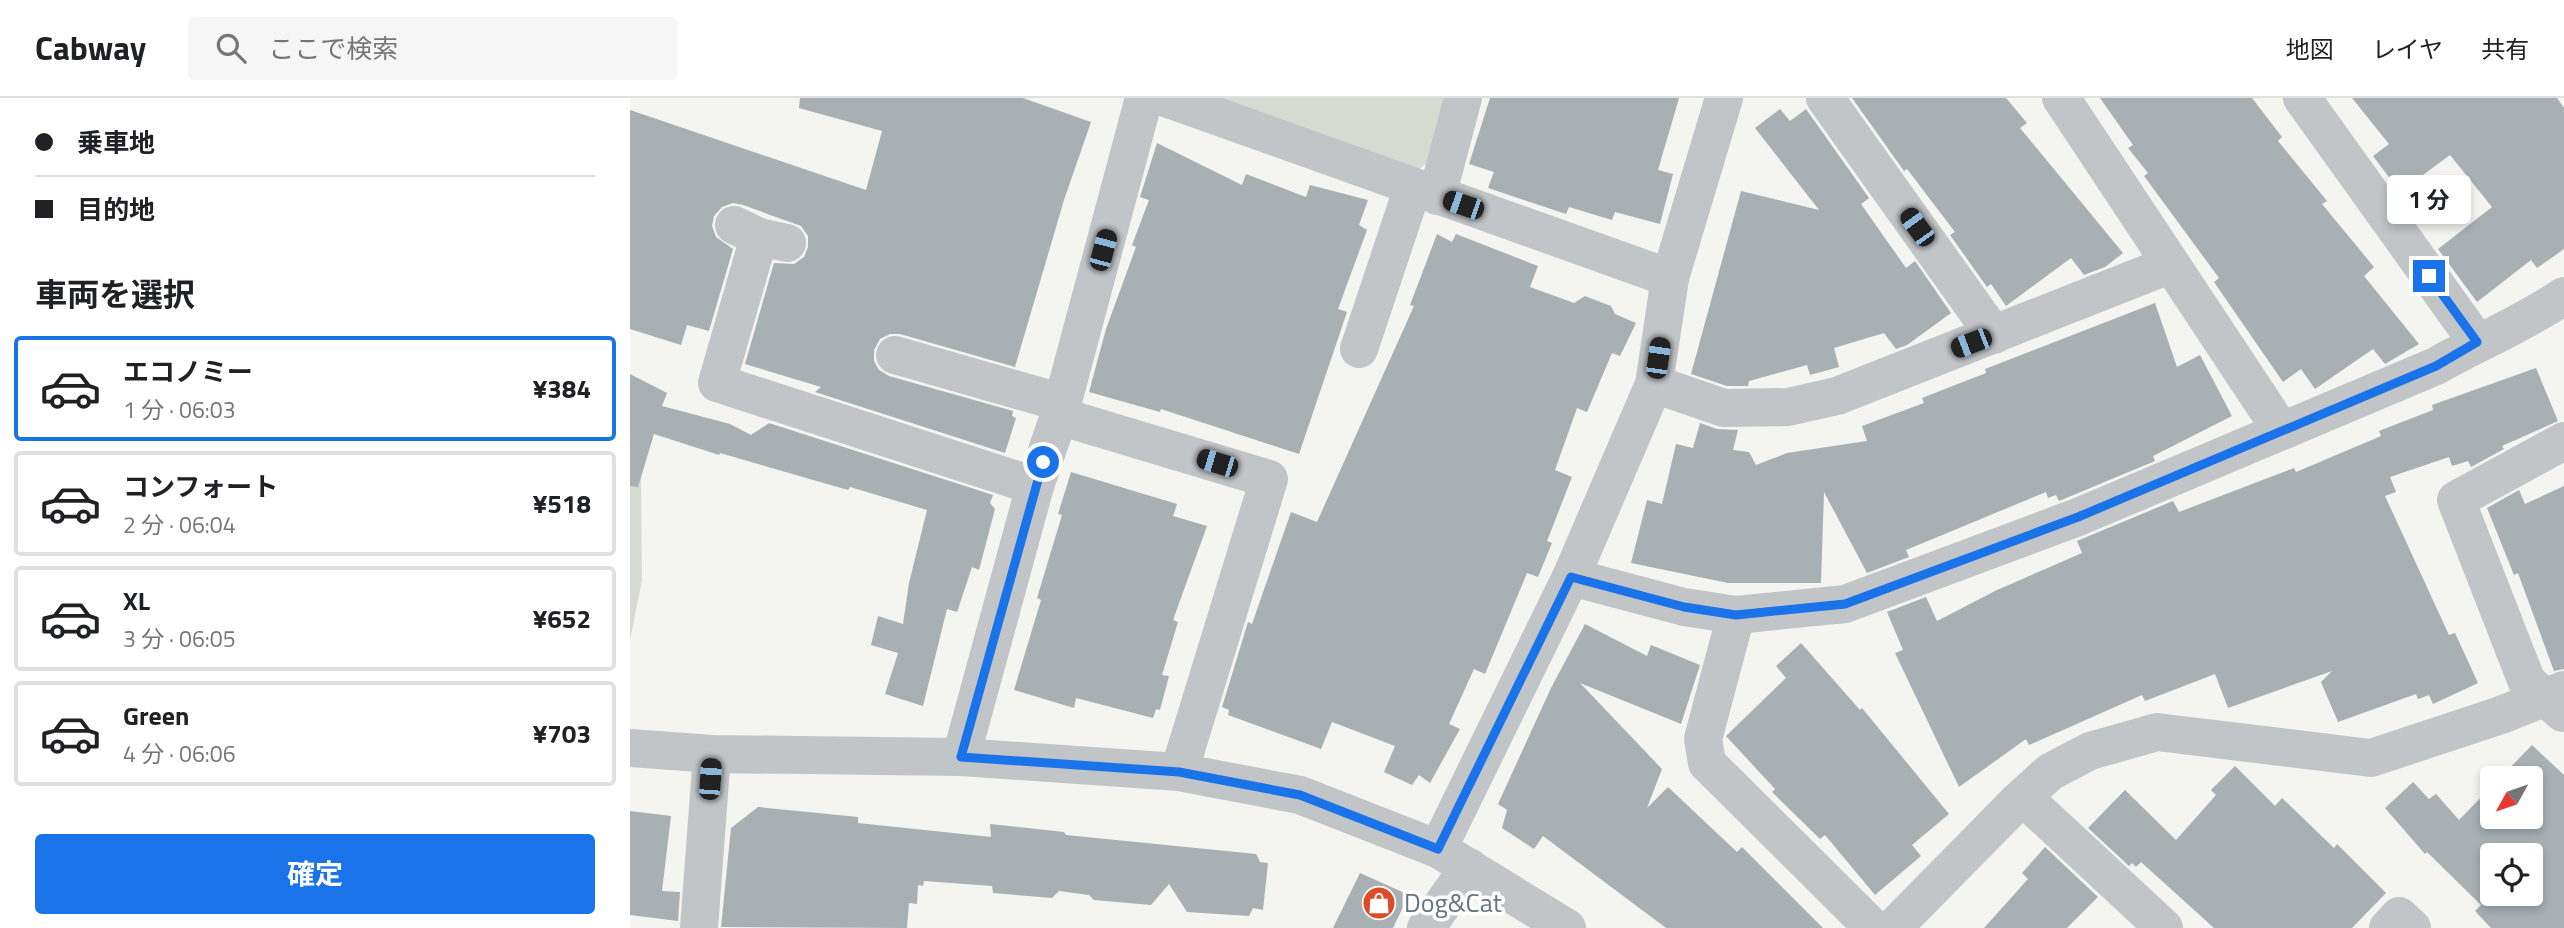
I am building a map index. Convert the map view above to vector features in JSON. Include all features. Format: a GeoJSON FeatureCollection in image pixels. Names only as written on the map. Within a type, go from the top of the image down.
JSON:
{"type":"FeatureCollection","features":[{"type":"Feature","properties":{"kind":"street"},"geometry":{"type":"LineString","coordinates":[[961,757],[1035,486],[1061,410],[1144,98]]}},
{"type":"Feature","properties":{"kind":"street"},"geometry":{"type":"LineString","coordinates":[[1166,98],[1670,278]]}},
{"type":"Feature","properties":{"kind":"street"},"geometry":{"type":"LineString","coordinates":[[1359,349],[1463,98]]}},
{"type":"Feature","properties":{"kind":"street"},"geometry":{"type":"LineString","coordinates":[[1426,928],[1453,858],[1654,384],[1670,278],[1724,98]]}},
{"type":"Feature","properties":{"kind":"street"},"geometry":{"type":"LineString","coordinates":[[1825,98],[1994,335]]}},
{"type":"Feature","properties":{"kind":"street"},"geometry":{"type":"LineString","coordinates":[[2061,98],[2169,265],[2281,430]]}},
{"type":"Feature","properties":{"kind":"street"},"geometry":{"type":"LineString","coordinates":[[2302,98],[2477,342]]}},
{"type":"Feature","properties":{"kind":"street"},"geometry":{"type":"LineString","coordinates":[[760,235],[718,383],[1035,486]]}},
{"type":"Feature","properties":{"kind":"street"},"geometry":{"type":"LineString","coordinates":[[1654,384],[1724,408],[1788,407],[1837,396],[2169,265]]}},
{"type":"Feature","properties":{"kind":"street"},"geometry":{"type":"LineString","coordinates":[[1571,577],[1684,607],[1736,615],[1845,604],[2078,517],[2436,366],[2477,342],[2515,327],[2564,296]]}},
{"type":"Feature","properties":{"kind":"street"},"geometry":{"type":"LineString","coordinates":[[895,355],[1269,479],[1179,772]]}},
{"type":"Feature","properties":{"kind":"street"},"geometry":{"type":"LineString","coordinates":[[2557,700],[2528,682],[2456,500],[2564,441]]}},
{"type":"Feature","properties":{"kind":"street"},"geometry":{"type":"LineString","coordinates":[[1736,615],[1703,739],[1707,762],[1873,928]]}},
{"type":"Feature","properties":{"kind":"street"},"geometry":{"type":"LineString","coordinates":[[1893,928],[2050,772],[2090,751],[2157,732],[2371,758],[2557,700]]}},
{"type":"Feature","properties":{"kind":"street"},"geometry":{"type":"LineString","coordinates":[[630,748],[712,754],[961,757],[1179,772],[1300,795],[1453,858],[1567,928]]}},
{"type":"Feature","properties":{"kind":"street"},"geometry":{"type":"LineString","coordinates":[[699,928],[712,754]]}},
{"type":"Feature","properties":{"kind":"street"},"geometry":{"type":"LineString","coordinates":[[2024,798],[2164,928]]}},
{"type":"Feature","properties":{"kind":"street"},"geometry":{"type":"LineString","coordinates":[[2388,928],[2399,916],[2412,928]]}},
{"type":"Feature","properties":{"kind":"shaded area"},"geometry":{"type":"Polygon","coordinates":[[[1177,98],[1450,98],[1434,157],[1417,171],[1177,98]]]}},
{"type":"Feature","properties":{"kind":"shaded area"},"geometry":{"type":"Polygon","coordinates":[[[630,469],[641,477],[642,580],[630,640],[630,469]]]}},
{"type":"Feature","properties":{"kind":"building"},"geometry":{"type":"Polygon","coordinates":[[[800,98],[1023,98],[1091,122],[1064,200],[1015,367],[900,334],[890,334],[880,339],[874,350],[874,361],[879,370],[889,376],[1013,411],[1012,416],[1016,418],[1005,453],[815,392],[821,387],[745,364],[774,263],[794,264],[804,257],[808,236],[801,226],[743,205],[733,203],[722,207],[714,216],[712,226],[716,237],[733,249],[709,331],[687,325],[681,345],[630,329],[630,110],[866,190],[882,131],[799,108],[800,98]]]}},
{"type":"Feature","properties":{"kind":"building"},"geometry":{"type":"Polygon","coordinates":[[[1490,98],[1679,98],[1658,170],[1673,174],[1660,224],[1615,212],[1612,220],[1569,207],[1566,214],[1488,188],[1494,172],[1469,164],[1490,98]]]}},
{"type":"Feature","properties":{"kind":"building"},"geometry":{"type":"Polygon","coordinates":[[[1852,98],[2006,98],[2027,123],[2020,128],[2123,253],[2105,267],[2084,275],[2071,258],[2006,306],[1991,284],[1987,287],[1950,235],[1955,232],[1907,169],[1904,171],[1852,98]]]}},
{"type":"Feature","properties":{"kind":"building"},"geometry":{"type":"Polygon","coordinates":[[[2100,98],[2252,98],[2282,137],[2278,141],[2327,201],[2322,204],[2374,267],[2364,276],[2419,344],[2385,364],[2373,349],[2315,389],[2301,369],[2283,382],[2214,282],[2219,278],[2144,176],[2148,173],[2128,148],[2133,145],[2100,98]]]}},
{"type":"Feature","properties":{"kind":"building"},"geometry":{"type":"Polygon","coordinates":[[[2352,98],[2557,98],[2564,108],[2564,249],[2537,268],[2531,260],[2477,302],[2438,249],[2492,207],[2450,155],[2400,192],[2373,156],[2389,144],[2352,98]]]}},
{"type":"Feature","properties":{"kind":"building"},"geometry":{"type":"Polygon","coordinates":[[[1780,109],[1790,121],[1806,109],[1869,198],[1861,204],[1906,268],[1915,261],[1951,313],[1907,345],[1896,349],[1884,333],[1834,348],[1839,367],[1810,375],[1807,365],[1749,381],[1748,386],[1727,386],[1691,374],[1741,191],[1819,210],[1755,128],[1780,109]]]}},
{"type":"Feature","properties":{"kind":"building"},"geometry":{"type":"Polygon","coordinates":[[[1157,143],[1242,185],[1246,174],[1306,197],[1310,185],[1368,200],[1359,225],[1367,230],[1338,309],[1347,312],[1299,454],[1161,409],[1160,412],[1089,392],[1106,329],[1136,247],[1132,245],[1149,200],[1140,197],[1157,143]]]}},
{"type":"Feature","properties":{"kind":"building"},"geometry":{"type":"Polygon","coordinates":[[[1437,234],[1452,242],[1456,234],[1538,266],[1530,287],[1574,303],[1585,296],[1611,306],[1615,314],[1636,323],[1620,356],[1612,353],[1587,412],[1577,408],[1555,470],[1572,477],[1547,541],[1552,543],[1538,577],[1527,573],[1485,674],[1474,669],[1449,724],[1460,729],[1430,783],[1419,775],[1412,785],[1384,772],[1395,746],[1332,722],[1321,749],[1228,715],[1229,710],[1222,707],[1248,622],[1252,624],[1291,512],[1317,522],[1414,306],[1410,305],[1437,234]]]}},
{"type":"Feature","properties":{"kind":"building"},"geometry":{"type":"Polygon","coordinates":[[[2155,303],[2177,367],[2200,355],[2232,416],[2153,456],[2155,461],[2059,501],[2056,495],[2048,498],[2046,492],[1906,550],[1909,557],[1867,573],[1824,492],[1821,583],[1728,583],[1631,563],[1647,500],[1662,504],[1676,444],[1693,448],[1700,423],[1717,429],[1738,430],[1733,450],[1749,452],[1756,465],[1787,453],[1867,441],[1862,426],[1924,403],[1922,398],[1986,373],[1985,369],[2155,303]]]}},
{"type":"Feature","properties":{"kind":"building"},"geometry":{"type":"Polygon","coordinates":[[[2536,368],[2558,421],[2502,446],[2504,449],[2471,467],[2468,461],[2452,466],[2449,457],[2390,477],[2396,492],[2385,496],[2449,635],[2455,633],[2478,683],[2433,704],[2429,695],[2418,699],[2416,694],[2338,722],[2321,682],[2332,671],[2228,708],[2215,674],[2145,701],[2142,695],[2029,745],[2026,739],[1959,787],[1895,653],[1903,650],[1887,612],[1926,597],[1937,621],[1997,590],[2082,553],[2077,541],[2173,501],[2179,512],[2294,468],[2296,472],[2381,436],[2379,431],[2433,410],[2432,405],[2536,368]]]}},
{"type":"Feature","properties":{"kind":"building"},"geometry":{"type":"Polygon","coordinates":[[[630,374],[667,393],[662,406],[730,424],[751,435],[769,423],[993,495],[990,503],[995,509],[979,570],[972,567],[957,612],[947,609],[923,706],[885,694],[898,653],[871,645],[878,616],[903,624],[909,583],[927,510],[850,487],[848,490],[720,453],[719,455],[654,434],[638,487],[630,486],[630,374]]]}},
{"type":"Feature","properties":{"kind":"building"},"geometry":{"type":"Polygon","coordinates":[[[1071,472],[1177,504],[1173,516],[1207,526],[1173,620],[1178,622],[1162,675],[1169,676],[1160,710],[1156,709],[1153,718],[1076,698],[1074,708],[1014,690],[1041,600],[1037,598],[1062,515],[1058,514],[1071,472]]]}},
{"type":"Feature","properties":{"kind":"building"},"geometry":{"type":"Polygon","coordinates":[[[2564,486],[2564,669],[2554,671],[2518,573],[2514,575],[2487,508],[2519,490],[2525,504],[2564,486]]]}},
{"type":"Feature","properties":{"kind":"building"},"geometry":{"type":"Polygon","coordinates":[[[1585,624],[1647,656],[1651,645],[1700,665],[1681,724],[1580,683],[1662,769],[1647,808],[1668,787],[1737,852],[1742,847],[1823,928],[1666,928],[1543,836],[1534,849],[1502,828],[1507,810],[1498,804],[1551,688],[1585,624]]]}},
{"type":"Feature","properties":{"kind":"building"},"geometry":{"type":"Polygon","coordinates":[[[1801,643],[1860,710],[1862,708],[1949,814],[1912,845],[1921,856],[1875,895],[1825,835],[1820,839],[1772,792],[1775,789],[1726,736],[1786,678],[1776,666],[1801,643]]]}},
{"type":"Feature","properties":{"kind":"building"},"geometry":{"type":"Polygon","coordinates":[[[2532,745],[2564,775],[2564,928],[2491,928],[2475,911],[2480,906],[2543,906],[2543,843],[2480,843],[2480,904],[2427,852],[2425,854],[2385,808],[2413,782],[2429,799],[2436,794],[2459,820],[2480,798],[2480,830],[2543,830],[2543,766],[2512,766],[2532,745]]]}},
{"type":"Feature","properties":{"kind":"building"},"geometry":{"type":"Polygon","coordinates":[[[2235,766],[2275,806],[2282,798],[2334,848],[2337,844],[2386,893],[2352,928],[2214,928],[2141,862],[2136,867],[2132,863],[2129,866],[2088,828],[2125,790],[2176,840],[2216,795],[2211,790],[2235,766]]]}},
{"type":"Feature","properties":{"kind":"building"},"geometry":{"type":"Polygon","coordinates":[[[758,807],[858,817],[858,823],[991,837],[990,824],[1064,832],[1066,835],[1256,854],[1260,862],[1268,863],[1263,910],[1253,908],[1249,916],[1187,912],[1169,884],[1151,905],[1094,900],[1089,895],[1059,891],[1052,898],[993,893],[992,886],[924,881],[923,886],[918,885],[917,904],[909,903],[907,928],[721,927],[731,828],[758,807]]]}},
{"type":"Feature","properties":{"kind":"building"},"geometry":{"type":"Polygon","coordinates":[[[630,811],[671,816],[662,891],[680,892],[678,921],[630,915],[630,811]]]}},
{"type":"Feature","properties":{"kind":"building"},"geometry":{"type":"Polygon","coordinates":[[[2045,847],[2098,897],[2067,928],[1984,928],[2028,879],[2022,873],[2045,847]]]}},
{"type":"Feature","properties":{"kind":"building"},"geometry":{"type":"Polygon","coordinates":[[[1360,873],[1409,895],[1393,928],[1333,928],[1360,873]]]}},
{"type":"Feature","properties":{"kind":"place","name":"Dog&Cat"},"geometry":{"type":"Point","coordinates":[1379,903]}},
{"type":"Feature","properties":{"kind":"route"},"geometry":{"type":"LineString","coordinates":[[1043,462],[961,757],[1179,772],[1203,776],[1300,795],[1438,849],[1571,577],[1684,607],[1736,615],[1845,604],[2078,517],[2436,366],[2477,342],[2429,276]]}}]}
